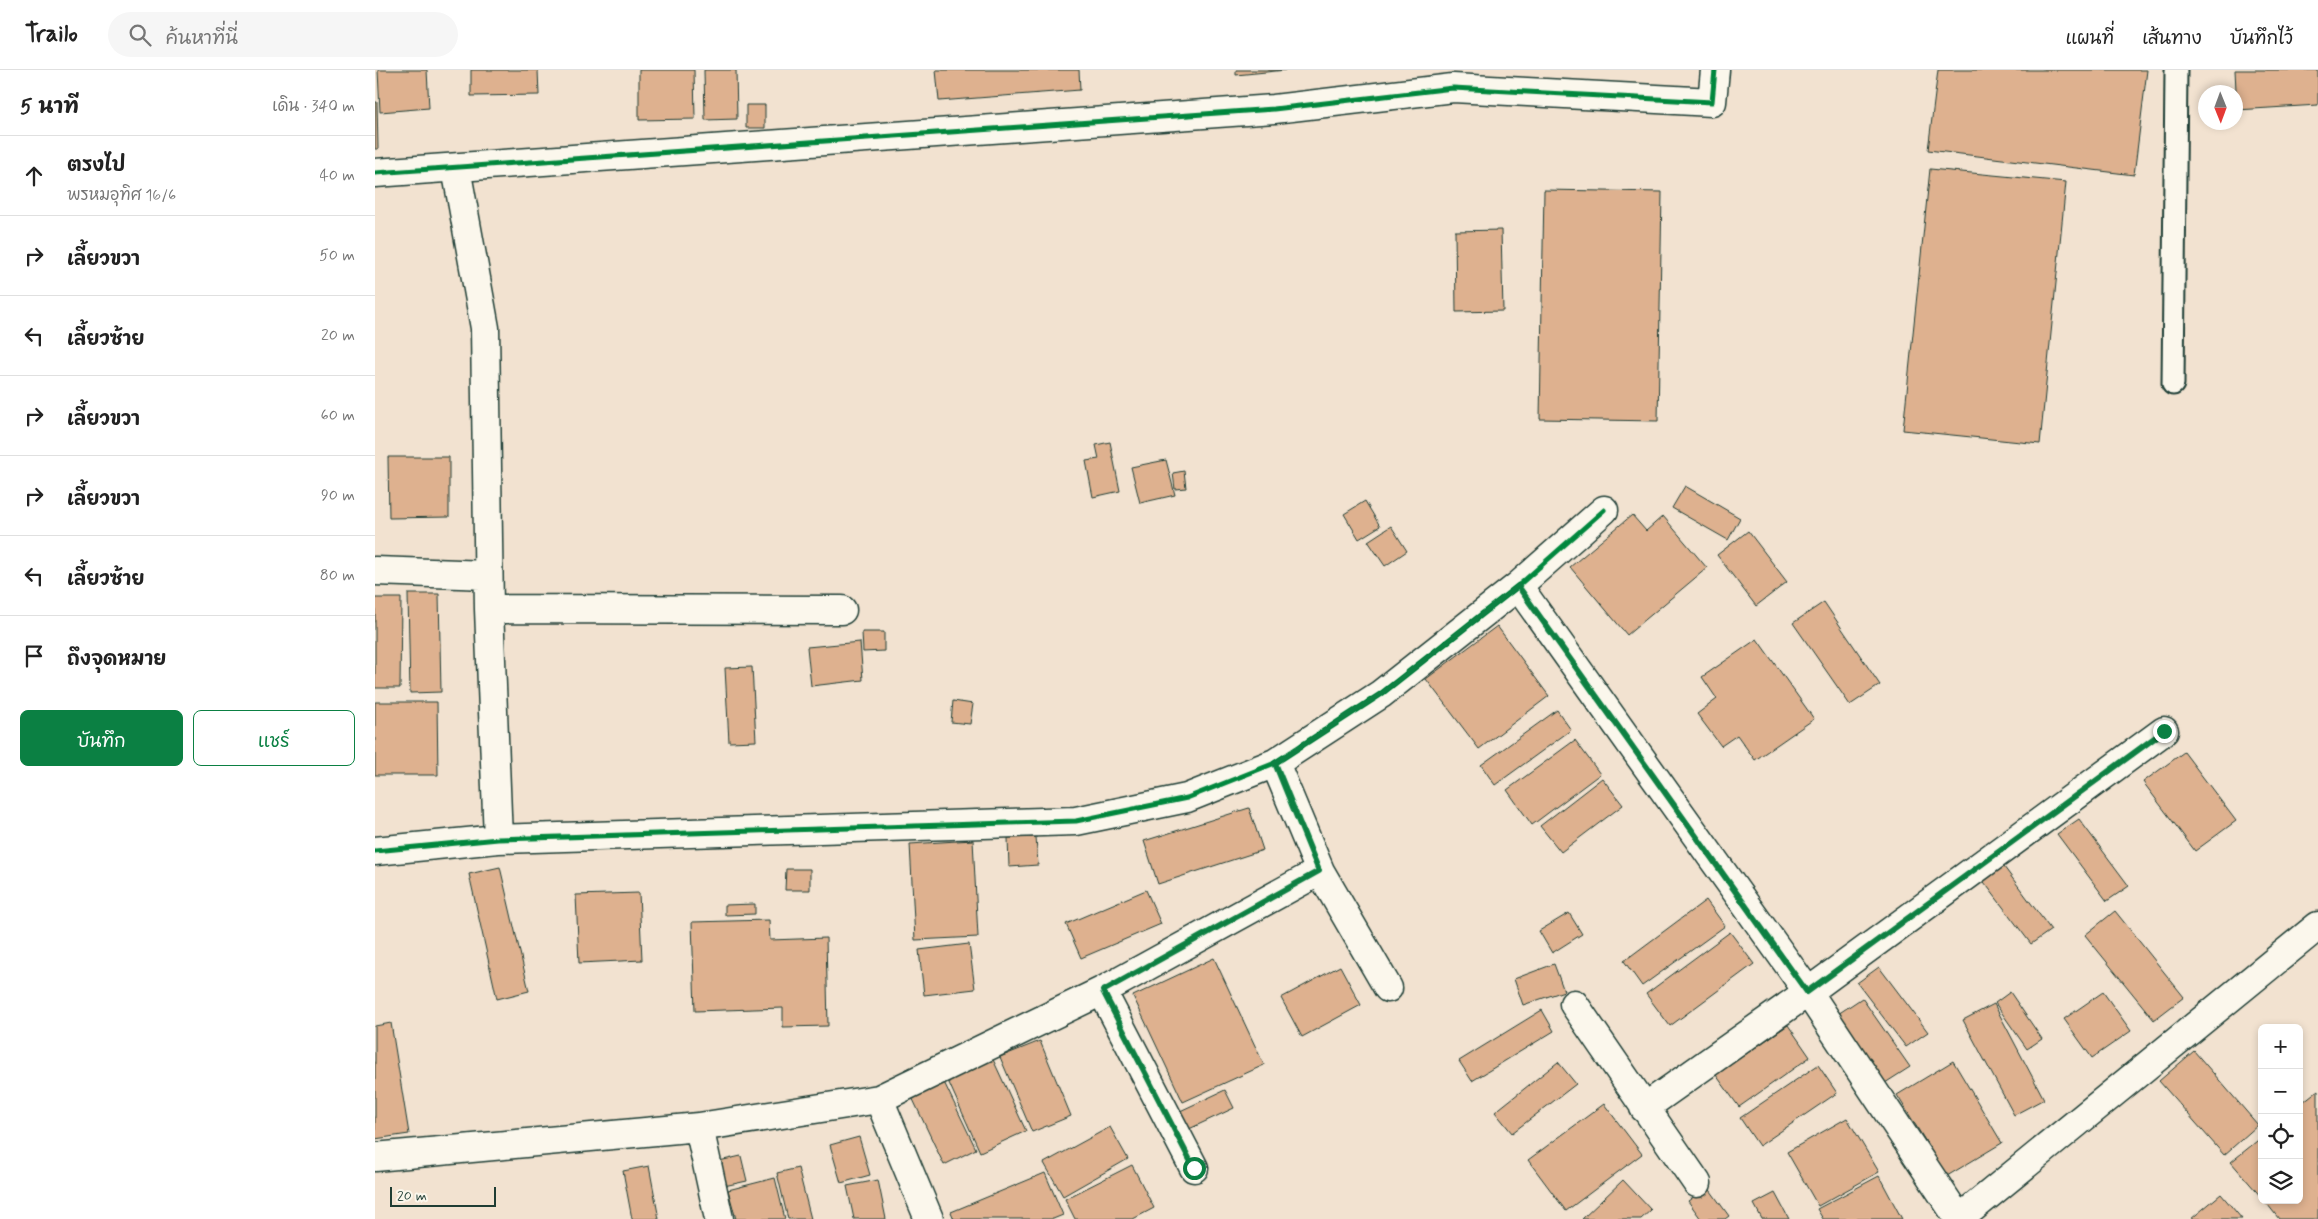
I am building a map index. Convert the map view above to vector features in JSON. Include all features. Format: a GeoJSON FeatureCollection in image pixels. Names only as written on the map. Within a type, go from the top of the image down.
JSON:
{"type":"FeatureCollection","features":[{"type":"Feature","properties":{"kind":"street"},"geometry":{"type":"LineString","coordinates":[[375,173],[1274,109],[1453,88],[1712,102],[1715,70]]}},
{"type":"Feature","properties":{"kind":"street"},"geometry":{"type":"LineString","coordinates":[[456,168],[485,328],[488,575],[498,838]]}},
{"type":"Feature","properties":{"kind":"street"},"geometry":{"type":"LineString","coordinates":[[375,852],[498,838],[1076,821],[1187,798],[1275,763],[1381,694],[1518,586],[1604,510]]}},
{"type":"Feature","properties":{"kind":"street"},"geometry":{"type":"LineString","coordinates":[[375,571],[488,575]]}},
{"type":"Feature","properties":{"kind":"street"},"geometry":{"type":"LineString","coordinates":[[1518,586],[1807,992],[1959,1219],[2318,926]]}},
{"type":"Feature","properties":{"kind":"street"},"geometry":{"type":"LineString","coordinates":[[489,609],[842,610]]}},
{"type":"Feature","properties":{"kind":"street"},"geometry":{"type":"LineString","coordinates":[[1644,1108],[1807,992],[2164,731]]}},
{"type":"Feature","properties":{"kind":"street"},"geometry":{"type":"LineString","coordinates":[[1275,763],[1319,871],[1388,988]]}},
{"type":"Feature","properties":{"kind":"street"},"geometry":{"type":"LineString","coordinates":[[375,1156],[699,1127],[879,1099],[1103,991],[1319,871]]}},
{"type":"Feature","properties":{"kind":"street"},"geometry":{"type":"LineString","coordinates":[[1103,991],[1194,1168]]}},
{"type":"Feature","properties":{"kind":"street"},"geometry":{"type":"LineString","coordinates":[[1574,1004],[1697,1183]]}},
{"type":"Feature","properties":{"kind":"street"},"geometry":{"type":"LineString","coordinates":[[879,1099],[929,1219]]}},
{"type":"Feature","properties":{"kind":"street"},"geometry":{"type":"LineString","coordinates":[[699,1127],[719,1219]]}},
{"type":"Feature","properties":{"kind":"lane"},"geometry":{"type":"LineString","coordinates":[[2173,384],[2177,70]]}},
{"type":"Feature","properties":{"kind":"building"},"geometry":{"type":"Polygon","coordinates":[[[378,70],[427,70],[429,108],[380,112],[378,70]]]}},
{"type":"Feature","properties":{"kind":"building"},"geometry":{"type":"Polygon","coordinates":[[[471,70],[538,70],[539,95],[471,96],[471,70]]]}},
{"type":"Feature","properties":{"kind":"building"},"geometry":{"type":"Polygon","coordinates":[[[639,70],[694,70],[695,119],[639,120],[639,70]]]}},
{"type":"Feature","properties":{"kind":"building"},"geometry":{"type":"Polygon","coordinates":[[[704,70],[736,70],[737,119],[705,120],[704,70]]]}},
{"type":"Feature","properties":{"kind":"building"},"geometry":{"type":"Polygon","coordinates":[[[936,70],[1079,70],[1080,90],[939,101],[936,70]]]}},
{"type":"Feature","properties":{"kind":"building"},"geometry":{"type":"Polygon","coordinates":[[[1236,70],[1286,70],[1236,75],[1236,70]]]}},
{"type":"Feature","properties":{"kind":"building"},"geometry":{"type":"Polygon","coordinates":[[[1938,70],[2147,70],[2134,175],[1928,150],[1938,70]]]}},
{"type":"Feature","properties":{"kind":"building"},"geometry":{"type":"Polygon","coordinates":[[[2235,70],[2318,70],[2318,105],[2243,110],[2243,85],[2236,85],[2235,70]]]}},
{"type":"Feature","properties":{"kind":"building"},"geometry":{"type":"Polygon","coordinates":[[[375,102],[377,102],[378,149],[375,149],[375,102]]]}},
{"type":"Feature","properties":{"kind":"building"},"geometry":{"type":"Polygon","coordinates":[[[746,105],[765,105],[765,128],[746,128],[746,105]]]}},
{"type":"Feature","properties":{"kind":"building"},"geometry":{"type":"Polygon","coordinates":[[[1930,169],[2066,182],[2040,444],[1903,430],[1930,169]]]}},
{"type":"Feature","properties":{"kind":"building"},"geometry":{"type":"Polygon","coordinates":[[[1544,190],[1662,192],[1658,421],[1540,419],[1544,190]]]}},
{"type":"Feature","properties":{"kind":"building"},"geometry":{"type":"Polygon","coordinates":[[[1501,230],[1503,311],[1456,312],[1455,231],[1501,230]]]}},
{"type":"Feature","properties":{"kind":"building"},"geometry":{"type":"Polygon","coordinates":[[[1110,442],[1120,491],[1093,497],[1086,461],[1099,459],[1096,445],[1110,442]]]}},
{"type":"Feature","properties":{"kind":"building"},"geometry":{"type":"Polygon","coordinates":[[[388,457],[449,457],[449,517],[389,518],[388,457]]]}},
{"type":"Feature","properties":{"kind":"building"},"geometry":{"type":"Polygon","coordinates":[[[1166,460],[1175,495],[1140,503],[1131,467],[1166,460]]]}},
{"type":"Feature","properties":{"kind":"building"},"geometry":{"type":"Polygon","coordinates":[[[1184,471],[1186,488],[1175,489],[1173,473],[1184,471]]]}},
{"type":"Feature","properties":{"kind":"building"},"geometry":{"type":"Polygon","coordinates":[[[1685,486],[1740,518],[1728,540],[1672,508],[1685,486]]]}},
{"type":"Feature","properties":{"kind":"building"},"geometry":{"type":"Polygon","coordinates":[[[1365,501],[1380,526],[1359,539],[1344,514],[1365,501]]]}},
{"type":"Feature","properties":{"kind":"building"},"geometry":{"type":"Polygon","coordinates":[[[1632,515],[1646,531],[1663,516],[1707,568],[1627,635],[1570,567],[1632,515]]]}},
{"type":"Feature","properties":{"kind":"building"},"geometry":{"type":"Polygon","coordinates":[[[1391,526],[1407,551],[1385,566],[1368,541],[1391,526]]]}},
{"type":"Feature","properties":{"kind":"building"},"geometry":{"type":"Polygon","coordinates":[[[1748,531],[1787,582],[1756,606],[1717,555],[1748,531]]]}},
{"type":"Feature","properties":{"kind":"building"},"geometry":{"type":"Polygon","coordinates":[[[408,594],[439,594],[441,692],[410,693],[408,594]]]}},
{"type":"Feature","properties":{"kind":"building"},"geometry":{"type":"Polygon","coordinates":[[[375,598],[401,598],[400,688],[375,688],[375,598]]]}},
{"type":"Feature","properties":{"kind":"building"},"geometry":{"type":"Polygon","coordinates":[[[1824,602],[1880,685],[1850,705],[1793,623],[1824,602]]]}},
{"type":"Feature","properties":{"kind":"building"},"geometry":{"type":"Polygon","coordinates":[[[1497,626],[1549,696],[1479,749],[1426,679],[1497,626]]]}},
{"type":"Feature","properties":{"kind":"building"},"geometry":{"type":"Polygon","coordinates":[[[862,632],[884,632],[884,651],[863,652],[862,632]]]}},
{"type":"Feature","properties":{"kind":"building"},"geometry":{"type":"Polygon","coordinates":[[[1757,639],[1814,719],[1755,760],[1737,735],[1721,746],[1697,714],[1717,699],[1702,677],[1757,639]]]}},
{"type":"Feature","properties":{"kind":"building"},"geometry":{"type":"Polygon","coordinates":[[[860,642],[863,680],[811,686],[807,647],[860,642]]]}},
{"type":"Feature","properties":{"kind":"building"},"geometry":{"type":"Polygon","coordinates":[[[752,667],[756,741],[729,742],[725,668],[752,667]]]}},
{"type":"Feature","properties":{"kind":"building"},"geometry":{"type":"Polygon","coordinates":[[[953,701],[973,704],[970,724],[951,722],[953,701]]]}},
{"type":"Feature","properties":{"kind":"building"},"geometry":{"type":"Polygon","coordinates":[[[375,702],[437,702],[438,775],[375,775],[375,702]]]}},
{"type":"Feature","properties":{"kind":"building"},"geometry":{"type":"Polygon","coordinates":[[[1557,710],[1571,730],[1495,785],[1481,765],[1557,710]]]}},
{"type":"Feature","properties":{"kind":"building"},"geometry":{"type":"Polygon","coordinates":[[[1575,740],[1600,774],[1532,825],[1507,790],[1575,740]]]}},
{"type":"Feature","properties":{"kind":"building"},"geometry":{"type":"Polygon","coordinates":[[[2184,752],[2236,821],[2195,851],[2143,782],[2184,752]]]}},
{"type":"Feature","properties":{"kind":"building"},"geometry":{"type":"Polygon","coordinates":[[[1602,778],[1623,805],[1561,852],[1540,826],[1602,778]]]}},
{"type":"Feature","properties":{"kind":"building"},"geometry":{"type":"Polygon","coordinates":[[[1249,808],[1263,850],[1158,884],[1144,841],[1249,808]]]}},
{"type":"Feature","properties":{"kind":"building"},"geometry":{"type":"Polygon","coordinates":[[[2079,819],[2129,886],[2107,901],[2057,834],[2079,819]]]}},
{"type":"Feature","properties":{"kind":"building"},"geometry":{"type":"Polygon","coordinates":[[[1036,837],[1038,865],[1009,867],[1008,838],[1036,837]]]}},
{"type":"Feature","properties":{"kind":"building"},"geometry":{"type":"Polygon","coordinates":[[[973,840],[978,937],[915,940],[910,844],[973,840]]]}},
{"type":"Feature","properties":{"kind":"building"},"geometry":{"type":"Polygon","coordinates":[[[1998,859],[2051,930],[2031,944],[1978,874],[1998,859]]]}},
{"type":"Feature","properties":{"kind":"building"},"geometry":{"type":"Polygon","coordinates":[[[500,867],[529,991],[497,999],[469,874],[500,867]]]}},
{"type":"Feature","properties":{"kind":"building"},"geometry":{"type":"Polygon","coordinates":[[[786,869],[810,869],[810,890],[785,890],[786,869]]]}},
{"type":"Feature","properties":{"kind":"building"},"geometry":{"type":"Polygon","coordinates":[[[1146,890],[1161,924],[1081,958],[1066,924],[1146,890]]]}},
{"type":"Feature","properties":{"kind":"building"},"geometry":{"type":"Polygon","coordinates":[[[639,893],[642,960],[579,963],[576,895],[639,893]]]}},
{"type":"Feature","properties":{"kind":"building"},"geometry":{"type":"Polygon","coordinates":[[[1706,900],[1725,926],[1642,986],[1624,961],[1706,900]]]}},
{"type":"Feature","properties":{"kind":"building"},"geometry":{"type":"Polygon","coordinates":[[[755,904],[755,914],[725,915],[725,905],[755,904]]]}},
{"type":"Feature","properties":{"kind":"building"},"geometry":{"type":"Polygon","coordinates":[[[2115,911],[2184,997],[2154,1020],[2085,935],[2115,911]]]}},
{"type":"Feature","properties":{"kind":"building"},"geometry":{"type":"Polygon","coordinates":[[[1569,913],[1582,934],[1552,953],[1539,931],[1569,913]]]}},
{"type":"Feature","properties":{"kind":"building"},"geometry":{"type":"Polygon","coordinates":[[[769,920],[770,940],[826,938],[828,1026],[783,1027],[783,1008],[695,1011],[692,922],[769,920]]]}},
{"type":"Feature","properties":{"kind":"building"},"geometry":{"type":"Polygon","coordinates":[[[1730,932],[1754,964],[1670,1026],[1646,994],[1730,932]]]}},
{"type":"Feature","properties":{"kind":"building"},"geometry":{"type":"Polygon","coordinates":[[[969,944],[975,989],[924,995],[919,950],[969,944]]]}},
{"type":"Feature","properties":{"kind":"building"},"geometry":{"type":"Polygon","coordinates":[[[1214,958],[1264,1065],[1183,1102],[1133,996],[1214,958]]]}},
{"type":"Feature","properties":{"kind":"building"},"geometry":{"type":"Polygon","coordinates":[[[1554,964],[1564,991],[1523,1005],[1514,979],[1554,964]]]}},
{"type":"Feature","properties":{"kind":"building"},"geometry":{"type":"Polygon","coordinates":[[[1340,966],[1361,1005],[1302,1037],[1281,998],[1340,966]]]}},
{"type":"Feature","properties":{"kind":"building"},"geometry":{"type":"Polygon","coordinates":[[[1879,967],[1928,1032],[1906,1047],[1857,983],[1879,967]]]}},
{"type":"Feature","properties":{"kind":"building"},"geometry":{"type":"Polygon","coordinates":[[[2010,992],[2042,1039],[2027,1049],[1995,1003],[2010,992]]]}},
{"type":"Feature","properties":{"kind":"building"},"geometry":{"type":"Polygon","coordinates":[[[2103,992],[2131,1031],[2092,1058],[2064,1019],[2103,992]]]}},
{"type":"Feature","properties":{"kind":"building"},"geometry":{"type":"Polygon","coordinates":[[[1862,998],[1910,1067],[1885,1083],[1838,1014],[1862,998]]]}},
{"type":"Feature","properties":{"kind":"building"},"geometry":{"type":"Polygon","coordinates":[[[1994,1004],[2044,1099],[2014,1115],[1963,1020],[1994,1004]]]}},
{"type":"Feature","properties":{"kind":"building"},"geometry":{"type":"Polygon","coordinates":[[[1542,1010],[1554,1031],[1472,1081],[1459,1061],[1542,1010]]]}},
{"type":"Feature","properties":{"kind":"building"},"geometry":{"type":"Polygon","coordinates":[[[391,1023],[409,1134],[375,1139],[375,1026],[391,1023]]]}},
{"type":"Feature","properties":{"kind":"building"},"geometry":{"type":"Polygon","coordinates":[[[1788,1025],[1810,1057],[1739,1107],[1716,1075],[1788,1025]]]}},
{"type":"Feature","properties":{"kind":"building"},"geometry":{"type":"Polygon","coordinates":[[[1040,1041],[1071,1116],[1032,1132],[1000,1057],[1040,1041]]]}},
{"type":"Feature","properties":{"kind":"building"},"geometry":{"type":"Polygon","coordinates":[[[2194,1051],[2258,1125],[2224,1155],[2159,1081],[2194,1051]]]}},
{"type":"Feature","properties":{"kind":"building"},"geometry":{"type":"Polygon","coordinates":[[[990,1053],[1026,1131],[980,1152],[945,1074],[990,1053]]]}},
{"type":"Feature","properties":{"kind":"building"},"geometry":{"type":"Polygon","coordinates":[[[1953,1061],[2002,1143],[1947,1176],[1897,1095],[1953,1061]]]}},
{"type":"Feature","properties":{"kind":"building"},"geometry":{"type":"Polygon","coordinates":[[[1558,1062],[1576,1084],[1512,1133],[1495,1112],[1558,1062]]]}},
{"type":"Feature","properties":{"kind":"building"},"geometry":{"type":"Polygon","coordinates":[[[1818,1065],[1837,1093],[1759,1146],[1740,1118],[1818,1065]]]}},
{"type":"Feature","properties":{"kind":"building"},"geometry":{"type":"Polygon","coordinates":[[[942,1078],[976,1149],[944,1165],[910,1093],[942,1078]]]}},
{"type":"Feature","properties":{"kind":"building"},"geometry":{"type":"Polygon","coordinates":[[[1225,1090],[1234,1108],[1187,1130],[1178,1112],[1225,1090]]]}},
{"type":"Feature","properties":{"kind":"building"},"geometry":{"type":"Polygon","coordinates":[[[2318,1090],[2318,1219],[2279,1219],[2267,1204],[2303,1204],[2303,1102],[2318,1090]]]}},
{"type":"Feature","properties":{"kind":"building"},"geometry":{"type":"Polygon","coordinates":[[[1604,1104],[1642,1154],[1566,1211],[1528,1160],[1604,1104]]]}},
{"type":"Feature","properties":{"kind":"building"},"geometry":{"type":"Polygon","coordinates":[[[1847,1118],[1879,1172],[1818,1206],[1787,1152],[1847,1118]]]}},
{"type":"Feature","properties":{"kind":"building"},"geometry":{"type":"Polygon","coordinates":[[[1110,1127],[1128,1159],[1063,1196],[1044,1163],[1110,1127]]]}},
{"type":"Feature","properties":{"kind":"building"},"geometry":{"type":"Polygon","coordinates":[[[859,1137],[870,1175],[841,1183],[830,1145],[859,1137]]]}},
{"type":"Feature","properties":{"kind":"building"},"geometry":{"type":"Polygon","coordinates":[[[2258,1140],[2258,1193],[2231,1162],[2258,1140]]]}},
{"type":"Feature","properties":{"kind":"building"},"geometry":{"type":"Polygon","coordinates":[[[741,1156],[747,1181],[724,1186],[719,1161],[741,1156]]]}},
{"type":"Feature","properties":{"kind":"building"},"geometry":{"type":"Polygon","coordinates":[[[1132,1165],[1154,1208],[1133,1219],[1075,1219],[1065,1199],[1132,1165]]]}},
{"type":"Feature","properties":{"kind":"building"},"geometry":{"type":"Polygon","coordinates":[[[649,1166],[659,1219],[632,1219],[623,1171],[649,1166]]]}},
{"type":"Feature","properties":{"kind":"building"},"geometry":{"type":"Polygon","coordinates":[[[798,1168],[811,1219],[788,1219],[777,1173],[798,1168]]]}},
{"type":"Feature","properties":{"kind":"building"},"geometry":{"type":"Polygon","coordinates":[[[1045,1173],[1063,1215],[1053,1219],[954,1219],[951,1212],[1045,1173]]]}},
{"type":"Feature","properties":{"kind":"building"},"geometry":{"type":"Polygon","coordinates":[[[1879,1176],[1902,1219],[1823,1219],[1817,1209],[1879,1176]]]}},
{"type":"Feature","properties":{"kind":"building"},"geometry":{"type":"Polygon","coordinates":[[[775,1178],[785,1219],[736,1219],[728,1190],[775,1178]]]}},
{"type":"Feature","properties":{"kind":"building"},"geometry":{"type":"Polygon","coordinates":[[[878,1180],[886,1219],[854,1219],[847,1186],[878,1180]]]}},
{"type":"Feature","properties":{"kind":"building"},"geometry":{"type":"Polygon","coordinates":[[[1623,1180],[1651,1210],[1641,1219],[1582,1219],[1623,1180]]]}},
{"type":"Feature","properties":{"kind":"building"},"geometry":{"type":"Polygon","coordinates":[[[1708,1187],[1729,1216],[1725,1219],[1701,1219],[1688,1201],[1708,1187]]]}},
{"type":"Feature","properties":{"kind":"building"},"geometry":{"type":"Polygon","coordinates":[[[1775,1193],[1789,1219],[1762,1219],[1754,1204],[1775,1193]]]}},
{"type":"Feature","properties":{"kind":"building"},"geometry":{"type":"Polygon","coordinates":[[[2221,1194],[2242,1219],[2191,1219],[2221,1194]]]}},
{"type":"Feature","properties":{"kind":"cycle path"},"geometry":{"type":"LineString","coordinates":[[375,173],[1274,109],[1453,88],[1712,102],[1715,70]]}},
{"type":"Feature","properties":{"kind":"cycle path"},"geometry":{"type":"LineString","coordinates":[[375,851],[498,839],[1076,821],[1187,798],[1275,763],[1381,694],[1518,586],[1604,510]]}},
{"type":"Feature","properties":{"kind":"route"},"geometry":{"type":"LineString","coordinates":[[1194,1168],[1103,991],[1319,871],[1275,763],[1381,694],[1518,586],[1807,992],[2164,731]]}}]}
